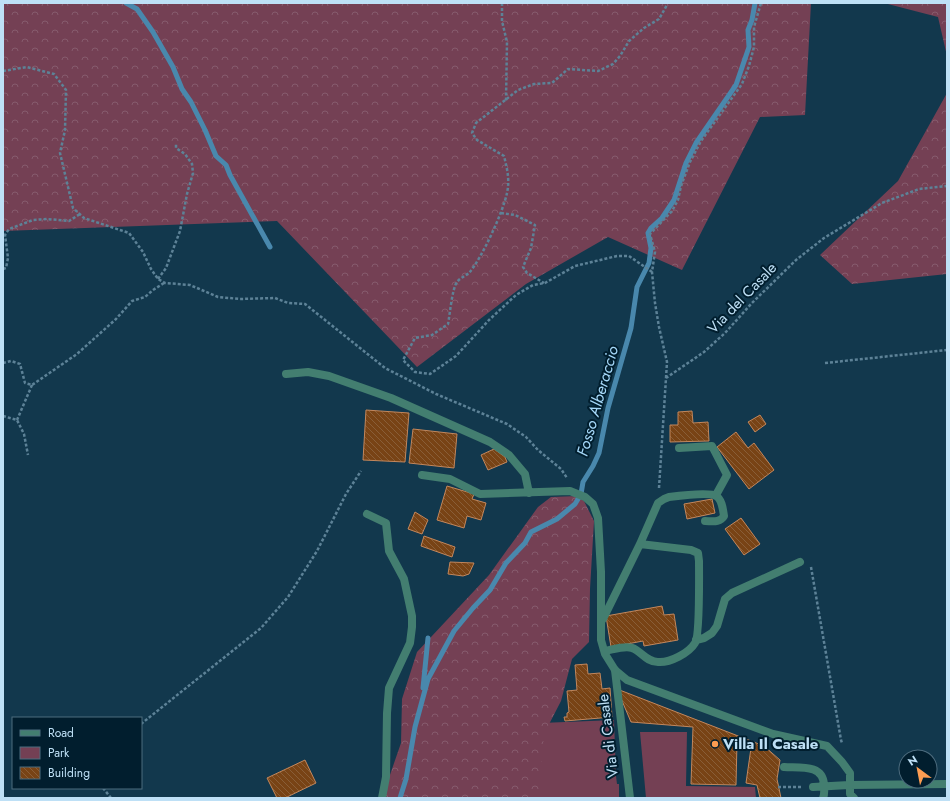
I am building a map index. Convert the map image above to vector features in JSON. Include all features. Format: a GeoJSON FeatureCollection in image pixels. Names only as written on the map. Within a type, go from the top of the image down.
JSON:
{"type":"FeatureCollection","features":[{"type":"Feature","properties":{"kind":"street"},"geometry":{"type":"LineString","coordinates":[[286,374],[308,372],[329,376],[391,398],[490,442],[509,455],[524,474],[529,493]]}},
{"type":"Feature","properties":{"kind":"street"},"geometry":{"type":"LineString","coordinates":[[679,448],[712,446],[727,475],[716,496]]}},
{"type":"Feature","properties":{"kind":"street"},"geometry":{"type":"LineString","coordinates":[[422,475],[450,479],[480,494],[572,492],[585,497],[593,504],[598,518],[602,622]]}},
{"type":"Feature","properties":{"kind":"street"},"geometry":{"type":"LineString","coordinates":[[705,521],[718,521],[724,516],[720,500],[716,496],[708,494],[669,497],[658,503],[600,628],[601,640],[615,670],[627,680],[774,734],[827,746],[850,773],[850,794],[854,798]]}},
{"type":"Feature","properties":{"kind":"street"},"geometry":{"type":"LineString","coordinates":[[367,514],[386,523],[389,551],[404,579],[412,616],[410,643],[389,688],[386,777],[382,798]]}},
{"type":"Feature","properties":{"kind":"street"},"geometry":{"type":"LineString","coordinates":[[605,651],[630,647],[634,648],[648,659],[658,662],[671,660],[684,654],[696,643],[698,553],[691,550],[640,544]]}},
{"type":"Feature","properties":{"kind":"street"},"geometry":{"type":"LineString","coordinates":[[696,640],[704,638],[712,633],[717,626],[725,599],[732,593],[800,562]]}},
{"type":"Feature","properties":{"kind":"street","name":"Via di Casale"},"geometry":{"type":"LineString","coordinates":[[615,670],[630,798]]}},
{"type":"Feature","properties":{"kind":"street"},"geometry":{"type":"LineString","coordinates":[[784,767],[814,769],[820,772],[824,779],[823,798]]}},
{"type":"Feature","properties":{"kind":"street"},"geometry":{"type":"LineString","coordinates":[[813,787],[947,784]]}},
{"type":"Feature","properties":{"kind":"path"},"geometry":{"type":"LineString","coordinates":[[502,3],[502,21],[507,42],[506,101]]}},
{"type":"Feature","properties":{"kind":"path"},"geometry":{"type":"LineString","coordinates":[[658,503],[667,362],[659,327],[652,272],[654,252],[650,234],[672,211],[678,200],[681,186],[690,162],[701,141],[742,84],[754,47],[754,27],[761,3]]}},
{"type":"Feature","properties":{"kind":"path"},"geometry":{"type":"LineString","coordinates":[[652,272],[629,256],[618,256],[575,266],[544,284],[533,285],[516,295],[489,320],[456,356],[430,374],[415,372],[403,360],[414,338],[432,335],[448,324],[452,296],[456,282],[469,272],[479,259],[501,213],[507,192],[508,171],[504,156],[477,140],[472,133],[476,123],[506,101],[518,90],[534,84],[552,83],[568,69],[598,71],[613,64],[629,41],[644,28],[659,19],[667,5]]}},
{"type":"Feature","properties":{"kind":"path"},"geometry":{"type":"LineString","coordinates":[[3,71],[26,66],[54,74],[66,90],[66,130],[60,153],[73,208],[84,218],[130,233],[143,252],[151,269],[158,279],[165,283],[190,285],[218,297],[240,299],[275,298],[288,303],[304,304],[385,368],[436,394],[507,424],[526,437],[538,450],[561,469],[572,492]]}},
{"type":"Feature","properties":{"kind":"path"},"geometry":{"type":"LineString","coordinates":[[158,279],[166,268],[180,231],[187,194],[193,173],[192,164],[185,154],[176,148],[176,144]]}},
{"type":"Feature","properties":{"kind":"path","name":"Via del Casale"},"geometry":{"type":"LineString","coordinates":[[666,378],[704,352],[725,333],[752,303],[796,260],[824,238],[882,203],[918,189],[947,186]]}},
{"type":"Feature","properties":{"kind":"path"},"geometry":{"type":"LineString","coordinates":[[501,213],[515,215],[535,225],[531,248],[523,267],[527,273],[544,284]]}},
{"type":"Feature","properties":{"kind":"path"},"geometry":{"type":"LineString","coordinates":[[3,269],[6,268],[8,258],[5,235],[9,229],[33,220],[47,219],[69,221],[80,214]]}},
{"type":"Feature","properties":{"kind":"path"},"geometry":{"type":"LineString","coordinates":[[17,420],[32,385],[77,354],[116,319],[132,301],[144,297],[165,283]]}},
{"type":"Feature","properties":{"kind":"path"},"geometry":{"type":"LineString","coordinates":[[825,363],[947,350]]}},
{"type":"Feature","properties":{"kind":"path"},"geometry":{"type":"LineString","coordinates":[[3,363],[11,361],[20,364],[25,383],[32,385]]}},
{"type":"Feature","properties":{"kind":"path"},"geometry":{"type":"LineString","coordinates":[[3,416],[17,420],[24,434],[28,455]]}},
{"type":"Feature","properties":{"kind":"path"},"geometry":{"type":"LineString","coordinates":[[142,723],[261,628],[288,597],[317,551],[346,494],[361,471]]}},
{"type":"Feature","properties":{"kind":"path"},"geometry":{"type":"LineString","coordinates":[[810,562],[841,740],[845,747]]}},
{"type":"Feature","properties":{"kind":"path"},"geometry":{"type":"LineString","coordinates":[[778,786],[813,787]]}},
{"type":"Feature","properties":{"kind":"path"},"geometry":{"type":"LineString","coordinates":[[104,789],[111,798]]}},
{"type":"Feature","properties":{"kind":"green space"},"geometry":{"type":"Polygon","coordinates":[[[3,3],[811,3],[805,115],[760,117],[682,270],[608,237],[526,284],[417,367],[277,221],[3,231],[3,3]]]}},
{"type":"Feature","properties":{"kind":"green space"},"geometry":{"type":"Polygon","coordinates":[[[884,3],[947,3],[947,56],[938,17],[884,3]]]}},
{"type":"Feature","properties":{"kind":"green space"},"geometry":{"type":"Polygon","coordinates":[[[947,93],[947,274],[852,284],[820,255],[898,181],[947,93]]]}},
{"type":"Feature","properties":{"kind":"green space"},"geometry":{"type":"Polygon","coordinates":[[[577,496],[584,501],[594,521],[589,642],[572,659],[561,701],[544,734],[539,798],[382,798],[401,743],[402,699],[417,652],[489,575],[538,507],[551,497],[577,496]]]}},
{"type":"Feature","properties":{"kind":"green space"},"geometry":{"type":"Polygon","coordinates":[[[614,720],[616,776],[617,784],[619,784],[619,798],[532,798],[541,723],[614,720]]]}},
{"type":"Feature","properties":{"kind":"green space"},"geometry":{"type":"Polygon","coordinates":[[[640,732],[687,732],[686,786],[755,787],[756,798],[646,798],[640,732]]]}},
{"type":"Feature","properties":{"kind":"building"},"geometry":{"type":"Polygon","coordinates":[[[366,410],[409,413],[405,462],[363,460],[366,410]]]}},
{"type":"Feature","properties":{"kind":"building"},"geometry":{"type":"Polygon","coordinates":[[[692,411],[693,423],[708,422],[709,441],[670,442],[670,425],[678,425],[678,412],[692,411]]]}},
{"type":"Feature","properties":{"kind":"building"},"geometry":{"type":"Polygon","coordinates":[[[760,415],[766,424],[755,432],[748,422],[760,415]]]}},
{"type":"Feature","properties":{"kind":"building"},"geometry":{"type":"Polygon","coordinates":[[[413,429],[457,434],[454,468],[409,463],[413,429]]]}},
{"type":"Feature","properties":{"kind":"building"},"geometry":{"type":"Polygon","coordinates":[[[736,432],[748,448],[754,443],[774,470],[749,489],[717,447],[736,432]]]}},
{"type":"Feature","properties":{"kind":"building"},"geometry":{"type":"Polygon","coordinates":[[[494,449],[505,457],[507,462],[488,470],[481,455],[494,449]]]}},
{"type":"Feature","properties":{"kind":"building"},"geometry":{"type":"Polygon","coordinates":[[[447,486],[474,494],[472,499],[486,503],[481,520],[467,516],[464,528],[437,520],[447,486]]]}},
{"type":"Feature","properties":{"kind":"building"},"geometry":{"type":"Polygon","coordinates":[[[712,499],[715,513],[687,519],[684,504],[712,499]]]}},
{"type":"Feature","properties":{"kind":"building"},"geometry":{"type":"Polygon","coordinates":[[[415,512],[428,520],[422,534],[408,529],[415,512]]]}},
{"type":"Feature","properties":{"kind":"building"},"geometry":{"type":"Polygon","coordinates":[[[741,518],[760,544],[744,555],[725,529],[741,518]]]}},
{"type":"Feature","properties":{"kind":"building"},"geometry":{"type":"Polygon","coordinates":[[[424,536],[455,547],[452,557],[421,546],[424,536]]]}},
{"type":"Feature","properties":{"kind":"building"},"geometry":{"type":"Polygon","coordinates":[[[450,562],[474,563],[469,574],[463,576],[448,574],[450,562]]]}},
{"type":"Feature","properties":{"kind":"building"},"geometry":{"type":"Polygon","coordinates":[[[662,606],[664,615],[674,614],[678,640],[644,646],[643,641],[611,647],[606,616],[662,606]]]}},
{"type":"Feature","properties":{"kind":"building"},"geometry":{"type":"Polygon","coordinates":[[[587,664],[588,674],[600,673],[602,689],[610,688],[612,717],[565,721],[564,717],[567,717],[567,713],[569,712],[567,691],[577,690],[575,665],[587,664]]]}},
{"type":"Feature","properties":{"kind":"building","name":"Villa Il Casale"},"geometry":{"type":"Polygon","coordinates":[[[617,689],[764,746],[780,760],[777,779],[781,798],[760,798],[757,785],[746,783],[751,748],[737,742],[736,785],[691,784],[693,727],[631,722],[617,689]]]}},
{"type":"Feature","properties":{"kind":"building"},"geometry":{"type":"Polygon","coordinates":[[[305,760],[316,783],[285,798],[277,798],[267,778],[305,760]]]}},
{"type":"Feature","properties":{"kind":"waterway"},"geometry":{"type":"LineString","coordinates":[[126,3],[137,9],[153,32],[173,67],[182,89],[191,102],[216,156],[226,165],[230,175],[270,247]]}},
{"type":"Feature","properties":{"kind":"waterway","name":"Fosso Alberaccio"},"geometry":{"type":"LineString","coordinates":[[400,798],[406,779],[415,727],[428,679],[454,631],[490,590],[506,563],[525,543],[531,532],[557,519],[575,504],[581,494],[583,482],[599,453],[608,408],[631,328],[637,287],[649,263],[651,248],[648,233],[651,228],[662,218],[674,200],[686,163],[696,143],[736,85],[749,47],[748,30],[752,20],[755,3]]}},
{"type":"Feature","properties":{"kind":"waterway"},"geometry":{"type":"LineString","coordinates":[[423,688],[428,638]]}},
{"type":"Feature","properties":{"kind":"place","name":"Villa Il Casale"},"geometry":{"type":"Point","coordinates":[715,744]}}]}
